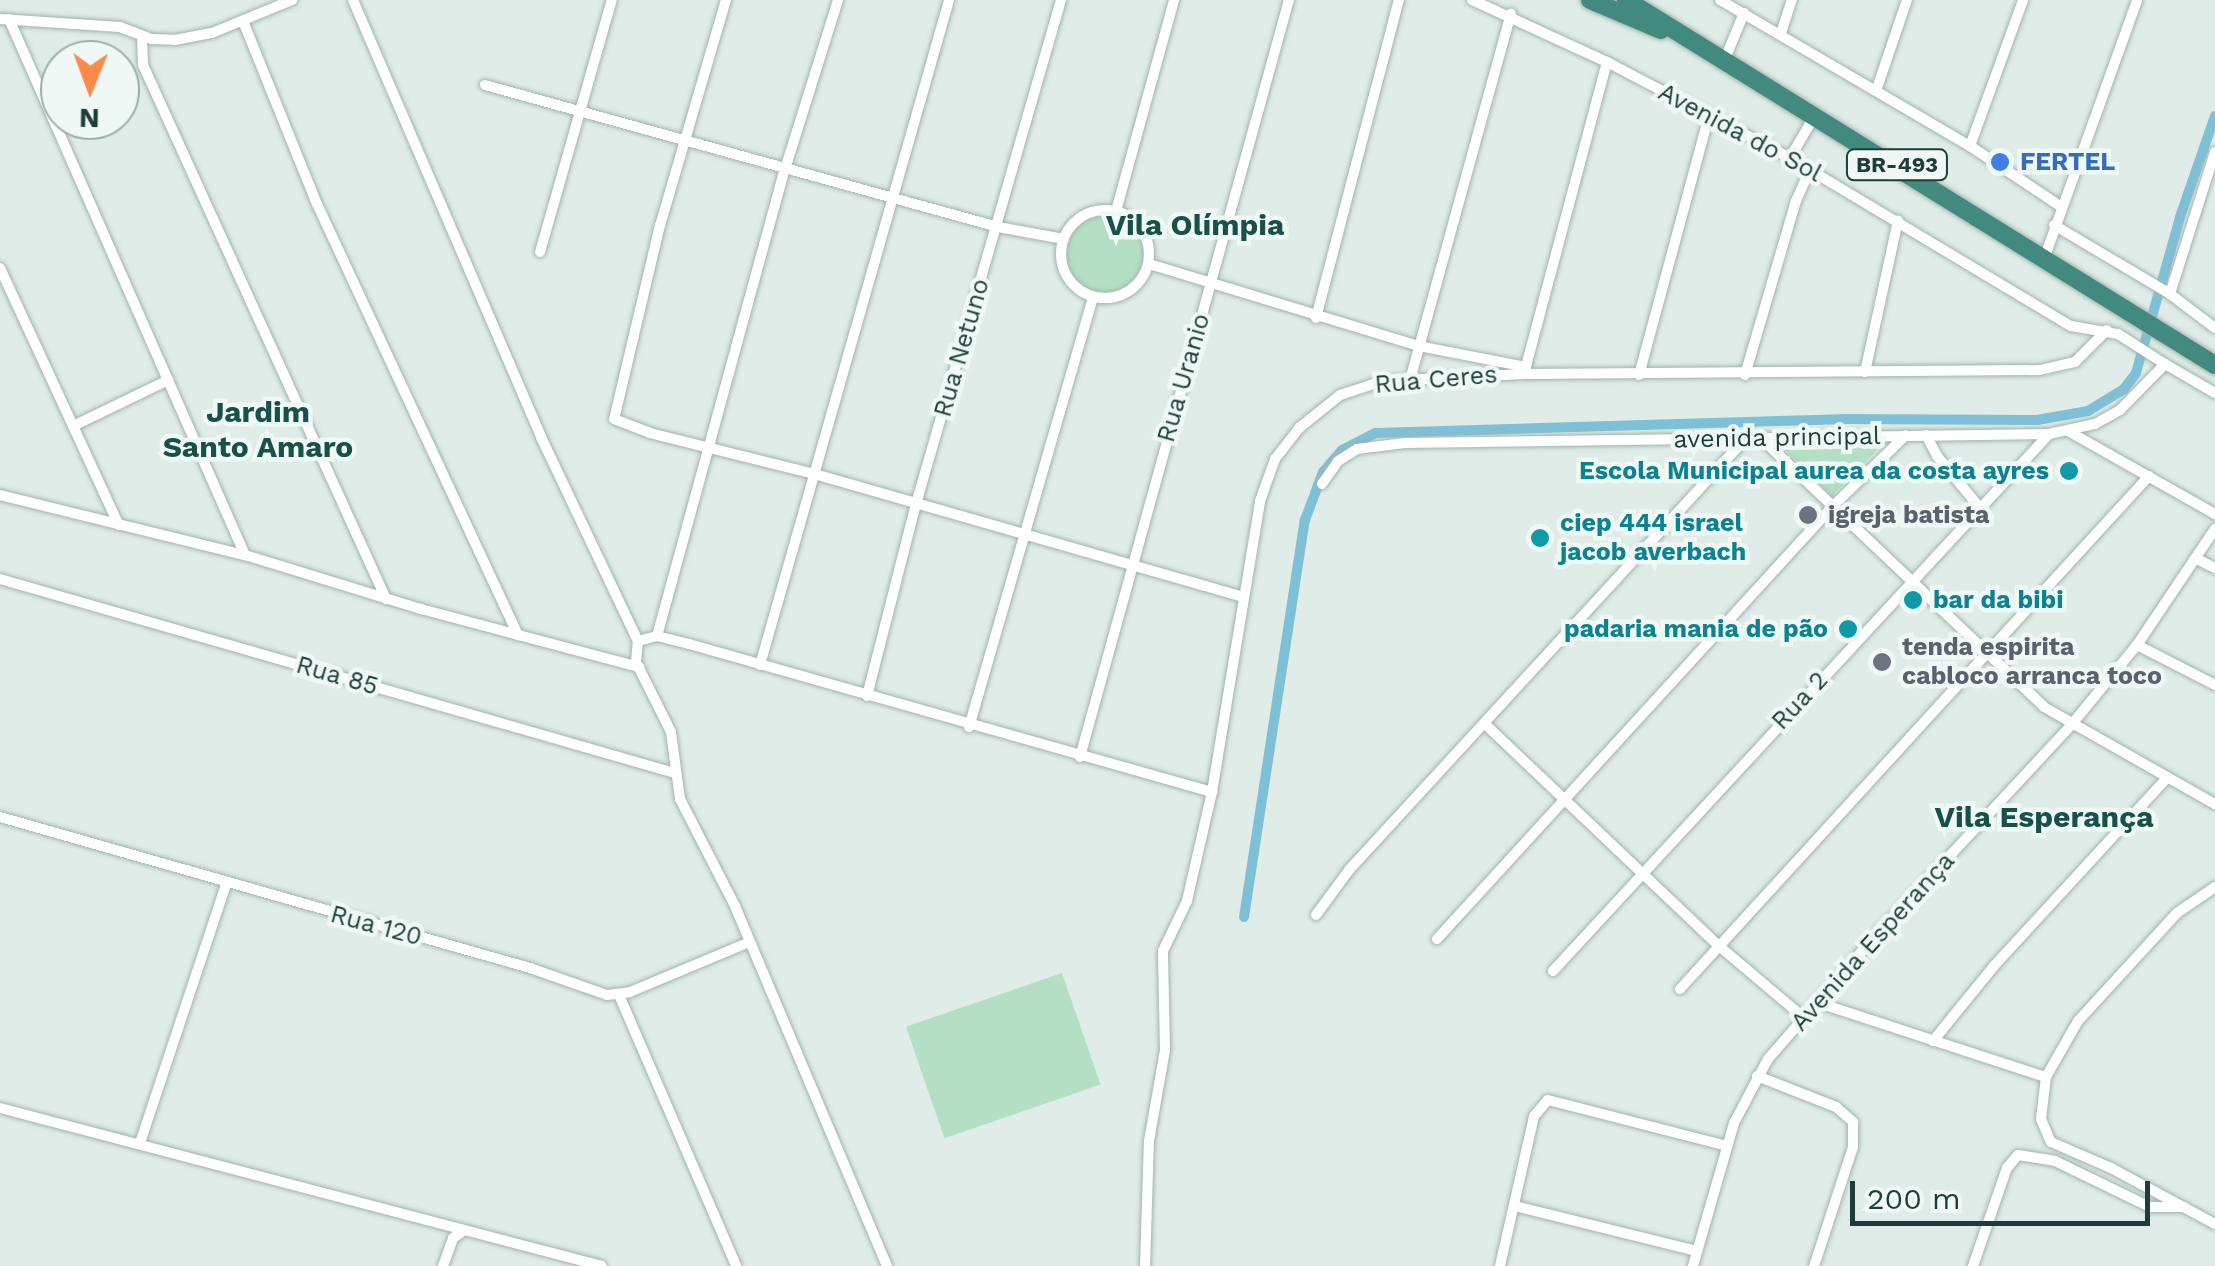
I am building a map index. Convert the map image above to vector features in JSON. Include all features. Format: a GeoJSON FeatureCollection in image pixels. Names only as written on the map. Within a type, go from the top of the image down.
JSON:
{"type":"FeatureCollection","features":[{"type":"Feature","properties":{"kind":"highway","name":"BR-493"},"geometry":{"type":"LineString","coordinates":[[1590,0],[1703,46]]}},
{"type":"Feature","properties":{"kind":"highway","name":"BR-493"},"geometry":{"type":"LineString","coordinates":[[1626,0],[2212,364]]}},
{"type":"Feature","properties":{"kind":"street"},"geometry":{"type":"LineString","coordinates":[[246,555],[4,19],[120,27],[160,40],[194,37],[292,0]]}},
{"type":"Feature","properties":{"kind":"street"},"geometry":{"type":"LineString","coordinates":[[353,0],[541,436],[638,641],[639,667],[668,723],[684,808],[735,906],[747,943],[887,1266]]}},
{"type":"Feature","properties":{"kind":"street"},"geometry":{"type":"LineString","coordinates":[[540,252],[612,0]]}},
{"type":"Feature","properties":{"kind":"street"},"geometry":{"type":"LineString","coordinates":[[726,0],[684,137],[619,386],[613,413],[618,423],[811,473],[1132,568],[1243,596]]}},
{"type":"Feature","properties":{"kind":"street"},"geometry":{"type":"LineString","coordinates":[[657,636],[712,448],[786,166],[838,0]]}},
{"type":"Feature","properties":{"kind":"street"},"geometry":{"type":"LineString","coordinates":[[760,665],[811,473],[949,0]]}},
{"type":"Feature","properties":{"kind":"street","name":"Rua Netuno"},"geometry":{"type":"LineString","coordinates":[[867,696],[916,504],[1061,0]]}},
{"type":"Feature","properties":{"kind":"street"},"geometry":{"type":"LineString","coordinates":[[1116,211],[1174,0]]}},
{"type":"Feature","properties":{"kind":"street","name":"Rua Uranio"},"geometry":{"type":"LineString","coordinates":[[1080,756],[1289,0]]}},
{"type":"Feature","properties":{"kind":"street"},"geometry":{"type":"LineString","coordinates":[[1316,318],[1398,0]]}},
{"type":"Feature","properties":{"kind":"street","name":"Avenida do Sol"},"geometry":{"type":"LineString","coordinates":[[1472,0],[1511,14],[1790,158],[2071,326],[2112,332],[2165,364]]}},
{"type":"Feature","properties":{"kind":"street"},"geometry":{"type":"LineString","coordinates":[[1720,0],[1970,146],[2060,206]]}},
{"type":"Feature","properties":{"kind":"street"},"geometry":{"type":"LineString","coordinates":[[1780,33],[1792,0]]}},
{"type":"Feature","properties":{"kind":"street"},"geometry":{"type":"LineString","coordinates":[[1876,91],[1907,0]]}},
{"type":"Feature","properties":{"kind":"street"},"geometry":{"type":"LineString","coordinates":[[1970,146],[2023,0]]}},
{"type":"Feature","properties":{"kind":"street"},"geometry":{"type":"LineString","coordinates":[[2044,259],[2060,206],[2138,0]]}},
{"type":"Feature","properties":{"kind":"street"},"geometry":{"type":"LineString","coordinates":[[1725,59],[1744,13]]}},
{"type":"Feature","properties":{"kind":"street"},"geometry":{"type":"LineString","coordinates":[[1410,380],[1511,14]]}},
{"type":"Feature","properties":{"kind":"street"},"geometry":{"type":"LineString","coordinates":[[243,21],[310,190],[518,635]]}},
{"type":"Feature","properties":{"kind":"street"},"geometry":{"type":"LineString","coordinates":[[142,36],[143,65],[386,599]]}},
{"type":"Feature","properties":{"kind":"street"},"geometry":{"type":"LineString","coordinates":[[1149,264],[1316,318],[1525,370],[1607,62]]}},
{"type":"Feature","properties":{"kind":"street"},"geometry":{"type":"LineString","coordinates":[[485,85],[583,109],[998,227],[1064,239]]}},
{"type":"Feature","properties":{"kind":"street"},"geometry":{"type":"LineString","coordinates":[[1638,375],[1709,115]]}},
{"type":"Feature","properties":{"kind":"street"},"geometry":{"type":"LineString","coordinates":[[1790,158],[1815,115]]}},
{"type":"Feature","properties":{"kind":"street"},"geometry":{"type":"LineString","coordinates":[[2167,292],[2215,152]]}},
{"type":"Feature","properties":{"kind":"street"},"geometry":{"type":"LineString","coordinates":[[1745,375],[1796,201],[1810,170]]}},
{"type":"Feature","properties":{"kind":"street"},"geometry":{"type":"LineString","coordinates":[[1116,211],[1132,218],[1143,231],[1149,264],[1130,290],[1093,296],[1068,278],[1061,259],[1064,239],[1084,215],[1116,211]]}},
{"type":"Feature","properties":{"kind":"street"},"geometry":{"type":"LineString","coordinates":[[1865,372],[1898,221]]}},
{"type":"Feature","properties":{"kind":"street"},"geometry":{"type":"LineString","coordinates":[[2054,226],[2167,292],[2215,328]]}},
{"type":"Feature","properties":{"kind":"street"},"geometry":{"type":"LineString","coordinates":[[0,268],[119,525]]}},
{"type":"Feature","properties":{"kind":"street"},"geometry":{"type":"LineString","coordinates":[[970,726],[1093,296]]}},
{"type":"Feature","properties":{"kind":"street","name":"Rua Ceres"},"geometry":{"type":"LineString","coordinates":[[1144,1266],[1149,1141],[1165,1050],[1162,958],[1187,901],[1212,792],[1266,480],[1299,428],[1340,395],[1382,381],[1525,370],[1745,375],[2052,369],[2075,362],[2112,332]]}},
{"type":"Feature","properties":{"kind":"street"},"geometry":{"type":"LineString","coordinates":[[2165,364],[2215,393]]}},
{"type":"Feature","properties":{"kind":"street","name":"avenida principal"},"geometry":{"type":"LineString","coordinates":[[1322,484],[1338,461],[1369,446],[2049,434],[2095,424],[2120,410],[2165,364]]}},
{"type":"Feature","properties":{"kind":"street"},"geometry":{"type":"LineString","coordinates":[[73,426],[168,380]]}},
{"type":"Feature","properties":{"kind":"street"},"geometry":{"type":"LineString","coordinates":[[2068,431],[2215,514]]}},
{"type":"Feature","properties":{"kind":"street","name":"Rua 2"},"geometry":{"type":"LineString","coordinates":[[1553,971],[2049,434]]}},
{"type":"Feature","properties":{"kind":"street"},"geometry":{"type":"LineString","coordinates":[[1437,939],[1832,507],[1906,435]]}},
{"type":"Feature","properties":{"kind":"street"},"geometry":{"type":"LineString","coordinates":[[1926,435],[1937,456],[1980,508]]}},
{"type":"Feature","properties":{"kind":"street"},"geometry":{"type":"LineString","coordinates":[[1316,915],[1349,870],[1745,439]]}},
{"type":"Feature","properties":{"kind":"street"},"geometry":{"type":"LineString","coordinates":[[1762,439],[2044,707],[2215,804]]}},
{"type":"Feature","properties":{"kind":"street"},"geometry":{"type":"LineString","coordinates":[[1680,989],[2149,476]]}},
{"type":"Feature","properties":{"kind":"street"},"geometry":{"type":"LineString","coordinates":[[0,496],[246,555],[386,599],[639,667]]}},
{"type":"Feature","properties":{"kind":"street","name":"Avenida Esperança"},"geometry":{"type":"LineString","coordinates":[[1693,1266],[1728,1146],[1757,1076],[1802,1017],[2072,724],[2137,645],[2215,529]]}},
{"type":"Feature","properties":{"kind":"street"},"geometry":{"type":"LineString","coordinates":[[2197,559],[2215,568]]}},
{"type":"Feature","properties":{"kind":"street","name":"Rua 85"},"geometry":{"type":"LineString","coordinates":[[0,579],[675,774]]}},
{"type":"Feature","properties":{"kind":"street"},"geometry":{"type":"LineString","coordinates":[[638,641],[657,636],[1212,792]]}},
{"type":"Feature","properties":{"kind":"street"},"geometry":{"type":"LineString","coordinates":[[2137,645],[2215,684]]}},
{"type":"Feature","properties":{"kind":"street"},"geometry":{"type":"LineString","coordinates":[[1485,724],[1719,946],[1802,1017]]}},
{"type":"Feature","properties":{"kind":"street"},"geometry":{"type":"LineString","coordinates":[[1933,1041],[1977,986],[2166,779]]}},
{"type":"Feature","properties":{"kind":"street","name":"Rua 120"},"geometry":{"type":"LineString","coordinates":[[0,817],[619,995]]}},
{"type":"Feature","properties":{"kind":"street"},"geometry":{"type":"LineString","coordinates":[[140,1142],[226,884]]}},
{"type":"Feature","properties":{"kind":"street"},"geometry":{"type":"LineString","coordinates":[[2215,887],[2177,913],[2072,1030],[2046,1077],[2041,1119],[2051,1142],[2215,1224]]}},
{"type":"Feature","properties":{"kind":"street"},"geometry":{"type":"LineString","coordinates":[[736,1266],[619,995],[747,943]]}},
{"type":"Feature","properties":{"kind":"street"},"geometry":{"type":"LineString","coordinates":[[1816,1002],[2046,1077]]}},
{"type":"Feature","properties":{"kind":"street"},"geometry":{"type":"LineString","coordinates":[[1757,1076],[1818,1098],[1843,1111],[1853,1122],[1853,1148],[1814,1266]]}},
{"type":"Feature","properties":{"kind":"street"},"geometry":{"type":"LineString","coordinates":[[1500,1266],[1534,1116],[1548,1100],[1728,1146]]}},
{"type":"Feature","properties":{"kind":"street"},"geometry":{"type":"LineString","coordinates":[[0,1108],[602,1266]]}},
{"type":"Feature","properties":{"kind":"street"},"geometry":{"type":"LineString","coordinates":[[1974,1266],[2007,1168],[2018,1155],[2055,1162],[2150,1207],[2185,1206]]}},
{"type":"Feature","properties":{"kind":"street"},"geometry":{"type":"LineString","coordinates":[[1515,1206],[1697,1250]]}},
{"type":"Feature","properties":{"kind":"street"},"geometry":{"type":"LineString","coordinates":[[443,1266],[453,1238],[465,1230]]}},
{"type":"Feature","properties":{"kind":"green space"},"geometry":{"type":"Polygon","coordinates":[[[1105,216],[1132,227],[1143,254],[1132,281],[1105,292],[1078,281],[1067,254],[1078,227],[1105,216]]]}},
{"type":"Feature","properties":{"kind":"green space"},"geometry":{"type":"Polygon","coordinates":[[[1777,442],[1878,449],[1832,496],[1777,442]]]}},
{"type":"Feature","properties":{"kind":"green space"},"geometry":{"type":"Polygon","coordinates":[[[1062,973],[1100,1085],[944,1138],[906,1027],[1062,973]]]}},
{"type":"Feature","properties":{"kind":"waterway"},"geometry":{"type":"LineString","coordinates":[[1244,917],[1305,520],[1323,472],[1342,450],[1376,433],[1843,419],[2037,420],[2088,411],[2124,389],[2136,373],[2180,217],[2215,116]]}},
{"type":"Feature","properties":{"kind":"place","name":"FERTEL"},"geometry":{"type":"Point","coordinates":[2000,162]}},
{"type":"Feature","properties":{"kind":"place","name":"Escola Municipal aurea da costa ayres"},"geometry":{"type":"Point","coordinates":[2069,471]}},
{"type":"Feature","properties":{"kind":"place","name":"igreja batista"},"geometry":{"type":"Point","coordinates":[1808,515]}},
{"type":"Feature","properties":{"kind":"place","name":"ciep 444 israel jacob averbach"},"geometry":{"type":"Point","coordinates":[1540,538]}},
{"type":"Feature","properties":{"kind":"place","name":"bar da bibi"},"geometry":{"type":"Point","coordinates":[1913,600]}},
{"type":"Feature","properties":{"kind":"place","name":"padaria mania de pão"},"geometry":{"type":"Point","coordinates":[1848,629]}},
{"type":"Feature","properties":{"kind":"place","name":"tenda espirita cabloco arranca toco"},"geometry":{"type":"Point","coordinates":[1882,662]}},
{"type":"Feature","properties":{"kind":"district","name":"Vila Olímpia"},"geometry":{"type":"Point","coordinates":[1195,225]}},
{"type":"Feature","properties":{"kind":"district","name":"Jardim Santo Amaro"},"geometry":{"type":"Point","coordinates":[258,429]}},
{"type":"Feature","properties":{"kind":"district","name":"Vila Esperança"},"geometry":{"type":"Point","coordinates":[2044,817]}}]}
